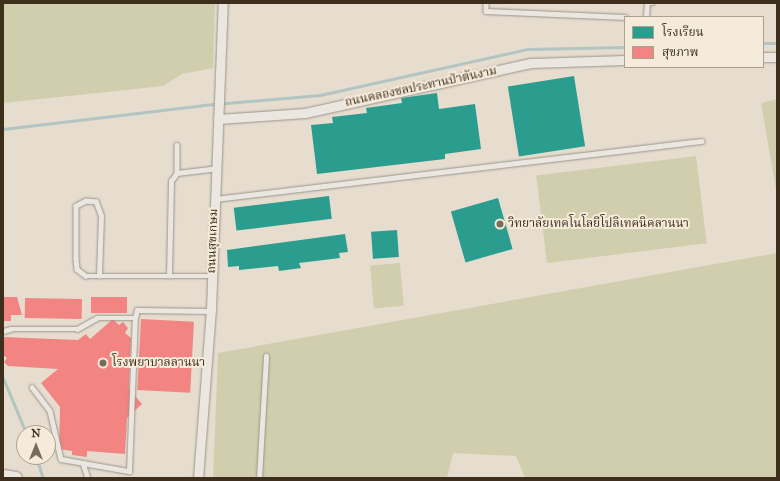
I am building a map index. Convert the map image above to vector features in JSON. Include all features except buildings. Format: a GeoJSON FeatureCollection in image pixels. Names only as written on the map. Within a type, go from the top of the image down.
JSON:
{"type":"FeatureCollection","features":[{"type":"Feature","properties":{"kind":"main road"},"geometry":{"type":"LineString","coordinates":[[3,476],[16,478]]}},
{"type":"Feature","properties":{"kind":"street","name":"ถนนสุขเกษม"},"geometry":{"type":"LineString","coordinates":[[198,478],[212,276],[223,3]]}},
{"type":"Feature","properties":{"kind":"street"},"geometry":{"type":"LineString","coordinates":[[764,57],[777,57]]}},
{"type":"Feature","properties":{"kind":"street","name":"ถนนคลองชลประทานป่าตันงาม"},"geometry":{"type":"LineString","coordinates":[[218,120],[306,113],[531,63],[624,60]]}},
{"type":"Feature","properties":{"kind":"lane"},"geometry":{"type":"LineString","coordinates":[[486,3],[486,11],[624,17]]}},
{"type":"Feature","properties":{"kind":"lane"},"geometry":{"type":"LineString","coordinates":[[646,16],[647,3],[653,3]]}},
{"type":"Feature","properties":{"kind":"lane"},"geometry":{"type":"LineString","coordinates":[[215,199],[702,141]]}},
{"type":"Feature","properties":{"kind":"lane"},"geometry":{"type":"LineString","coordinates":[[169,276],[171,181],[177,173],[177,145]]}},
{"type":"Feature","properties":{"kind":"lane"},"geometry":{"type":"LineString","coordinates":[[177,173],[216,168]]}},
{"type":"Feature","properties":{"kind":"lane"},"geometry":{"type":"LineString","coordinates":[[99,276],[101,216],[96,202],[86,201],[76,206],[77,269],[86,276],[99,276],[212,276]]}},
{"type":"Feature","properties":{"kind":"lane"},"geometry":{"type":"LineString","coordinates":[[32,387],[50,411],[61,459],[129,471],[135,318],[137,310],[210,311]]}},
{"type":"Feature","properties":{"kind":"lane"},"geometry":{"type":"LineString","coordinates":[[3,331],[11,329],[77,329],[97,318],[135,318]]}},
{"type":"Feature","properties":{"kind":"lane"},"geometry":{"type":"LineString","coordinates":[[259,478],[266,356]]}},
{"type":"Feature","properties":{"kind":"lane"},"geometry":{"type":"LineString","coordinates":[[83,463],[88,478]]}},
{"type":"Feature","properties":{"kind":"shaded area"},"geometry":{"type":"Polygon","coordinates":[[[3,3],[215,3],[213,68],[182,74],[163,86],[3,103],[3,3]]]}},
{"type":"Feature","properties":{"kind":"shaded area"},"geometry":{"type":"Polygon","coordinates":[[[777,99],[777,195],[761,103],[777,99]]]}},
{"type":"Feature","properties":{"kind":"shaded area"},"geometry":{"type":"Polygon","coordinates":[[[696,156],[707,243],[547,263],[536,176],[696,156]]]}},
{"type":"Feature","properties":{"kind":"shaded area"},"geometry":{"type":"Polygon","coordinates":[[[777,253],[777,478],[525,478],[516,456],[453,453],[447,478],[213,478],[218,353],[777,253]]]}},
{"type":"Feature","properties":{"kind":"shaded area"},"geometry":{"type":"Polygon","coordinates":[[[400,263],[404,306],[374,308],[370,266],[400,263]]]}},
{"type":"Feature","properties":{"kind":"waterway"},"geometry":{"type":"LineString","coordinates":[[764,43],[777,43]]}},
{"type":"Feature","properties":{"kind":"waterway"},"geometry":{"type":"LineString","coordinates":[[3,129],[203,105],[320,95],[528,49],[624,47]]}},
{"type":"Feature","properties":{"kind":"waterway"},"geometry":{"type":"LineString","coordinates":[[3,378],[23,425]]}},
{"type":"Feature","properties":{"kind":"waterway"},"geometry":{"type":"LineString","coordinates":[[39,465],[43,478]]}},
{"type":"Feature","properties":{"kind":"place","name":"วิทยาลัยเทคโนโลยีโปลิเทคนิคลานนา"},"geometry":{"type":"Point","coordinates":[500,224]}},
{"type":"Feature","properties":{"kind":"place","name":"โรงพยาบาลลานนา"},"geometry":{"type":"Point","coordinates":[103,363]}}]}
